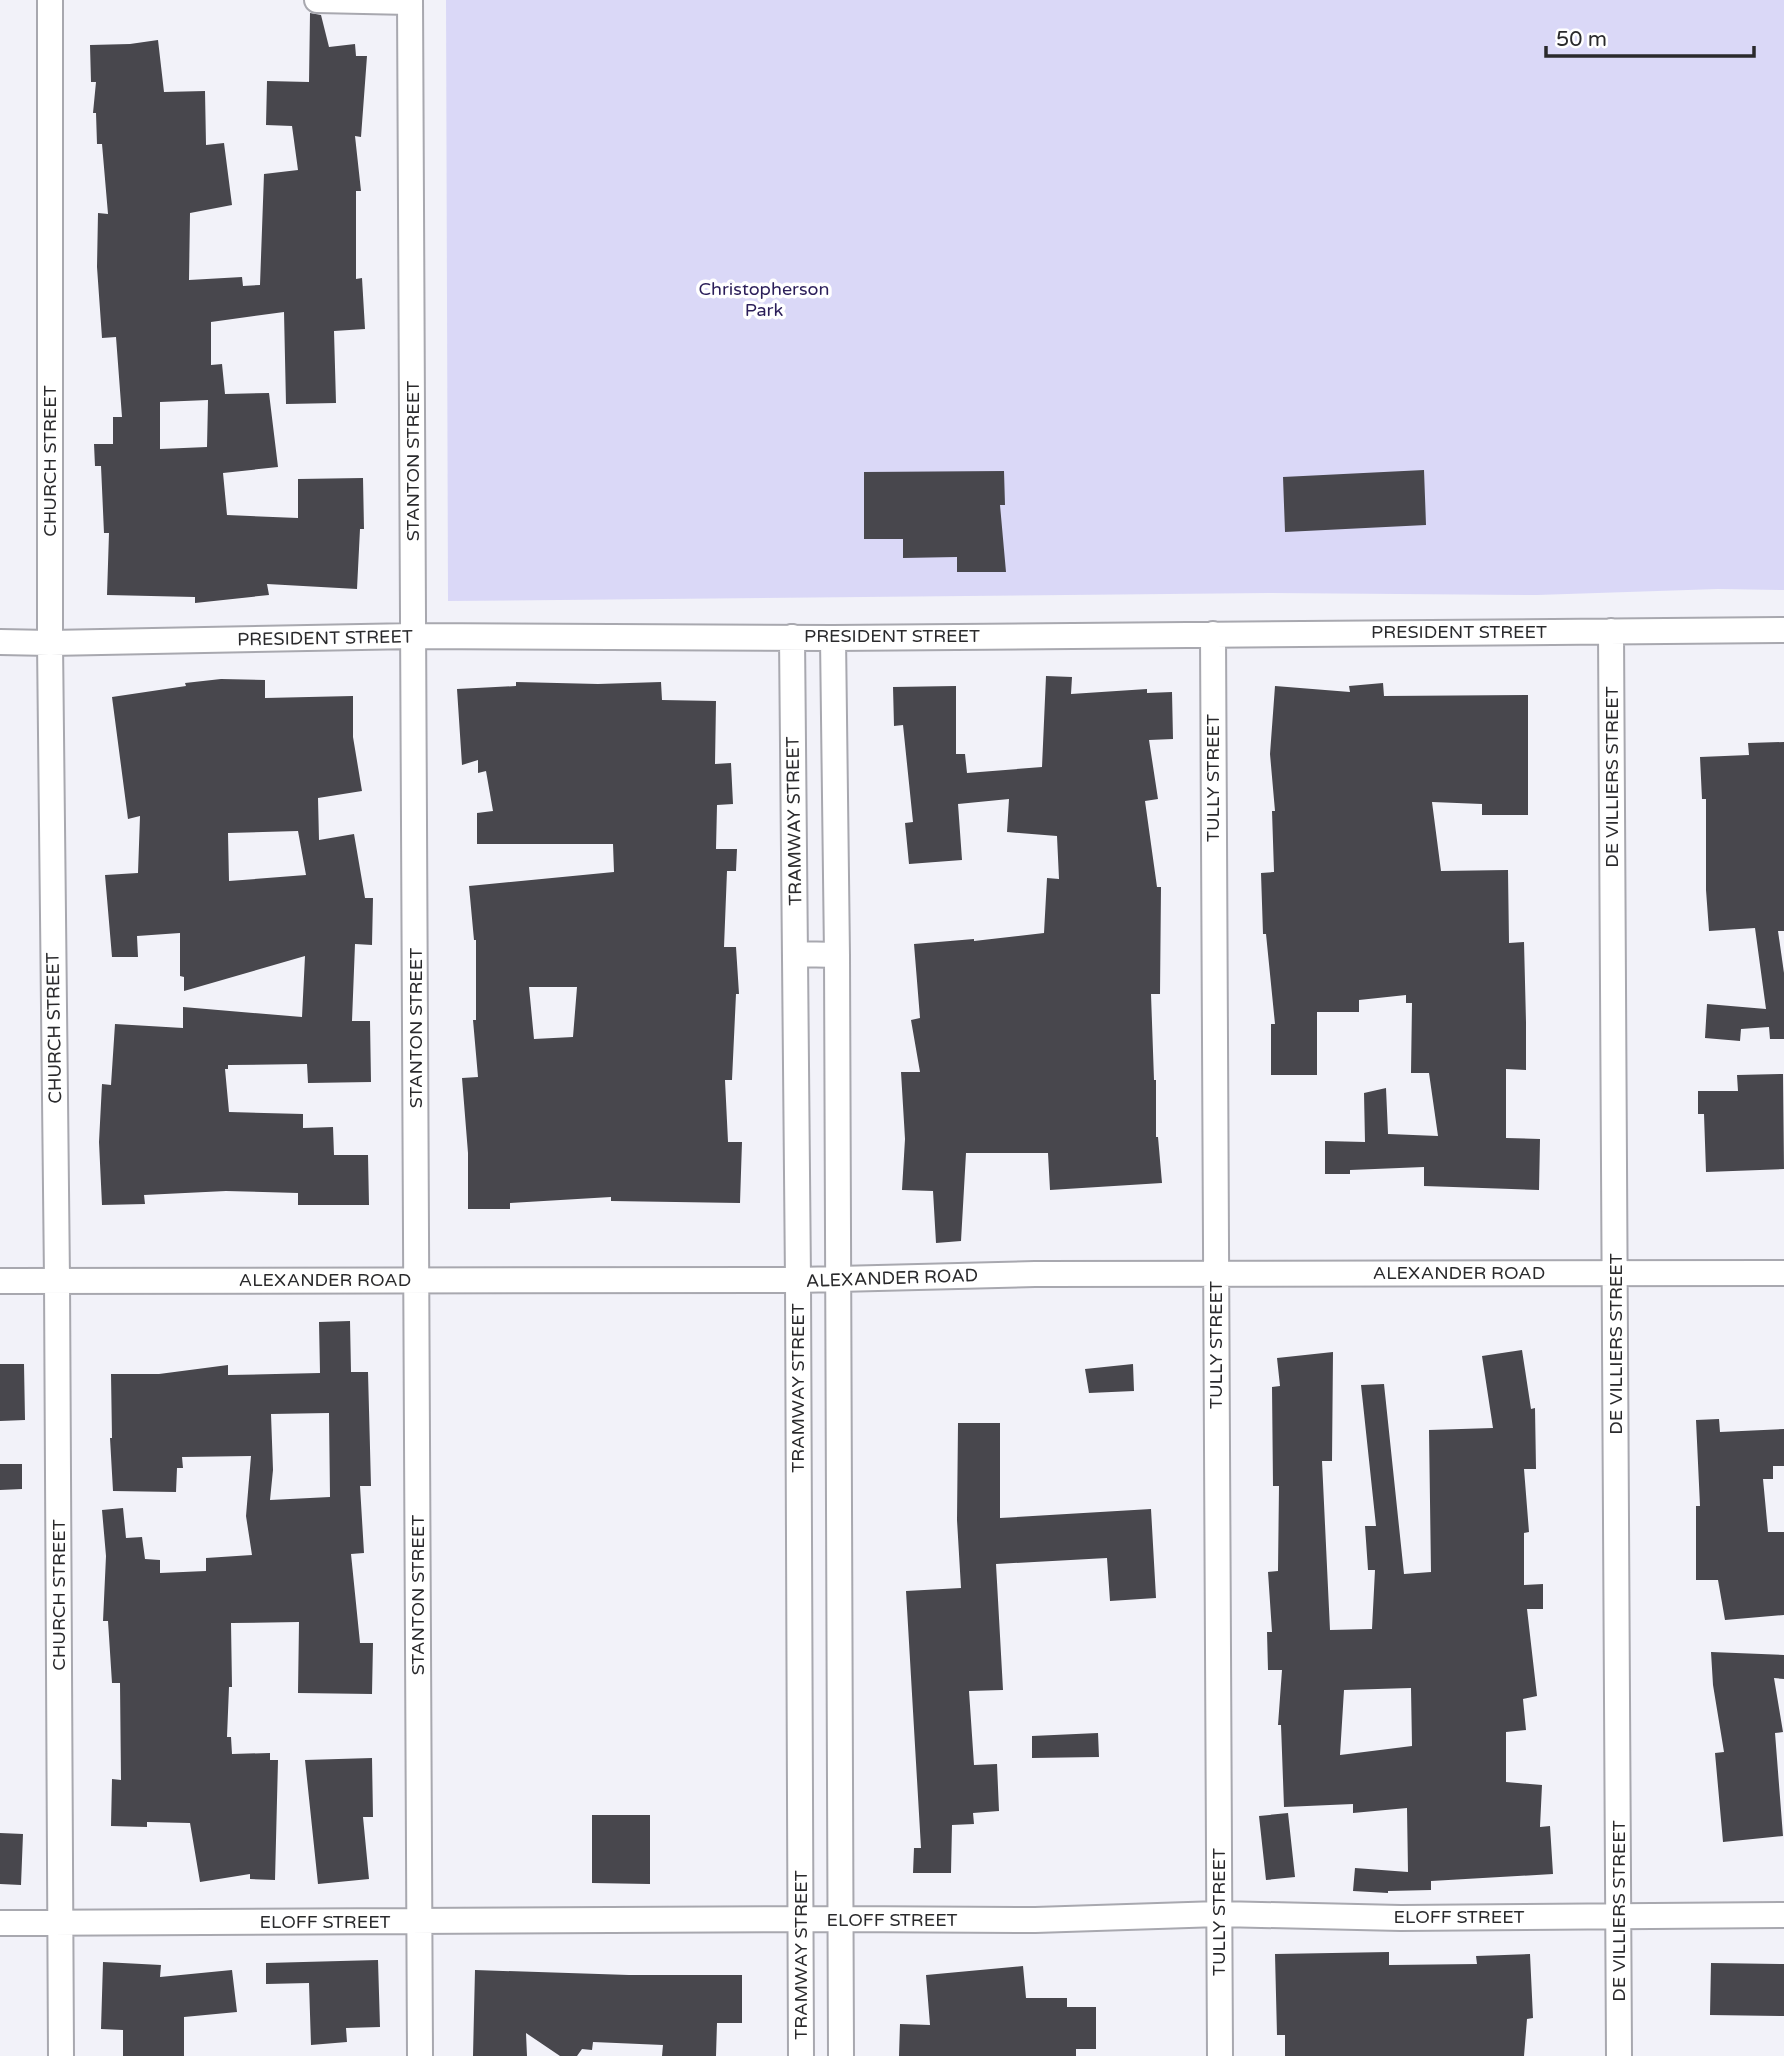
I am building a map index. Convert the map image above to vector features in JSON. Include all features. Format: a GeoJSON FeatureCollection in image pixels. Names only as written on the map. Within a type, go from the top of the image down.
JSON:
{"type":"FeatureCollection","features":[{"type":"Feature","properties":{"kind":"street","name":"CHURCH STREET"},"geometry":{"type":"LineString","coordinates":[[50,0],[50,643],[61,2056]]}},
{"type":"Feature","properties":{"kind":"street"},"geometry":{"type":"LineString","coordinates":[[317,0],[410,1]]}},
{"type":"Feature","properties":{"kind":"street","name":"STANTON STREET"},"geometry":{"type":"LineString","coordinates":[[410,1],[420,2056]]}},
{"type":"Feature","properties":{"kind":"street","name":"PRESIDENT STREET"},"geometry":{"type":"LineString","coordinates":[[0,642],[414,636],[833,638],[1784,630]]}},
{"type":"Feature","properties":{"kind":"street","name":"DE VILLIERS STREET"},"geometry":{"type":"LineString","coordinates":[[1611,631],[1619,2056]]}},
{"type":"Feature","properties":{"kind":"street","name":"TULLY STREET"},"geometry":{"type":"LineString","coordinates":[[1213,634],[1220,2056]]}},
{"type":"Feature","properties":{"kind":"street","name":"TRAMWAY STREET"},"geometry":{"type":"LineString","coordinates":[[792,637],[801,2056]]}},
{"type":"Feature","properties":{"kind":"street"},"geometry":{"type":"LineString","coordinates":[[833,638],[837,955],[841,2056]]}},
{"type":"Feature","properties":{"kind":"street"},"geometry":{"type":"LineString","coordinates":[[796,954],[837,955]]}},
{"type":"Feature","properties":{"kind":"street","name":"ALEXANDER ROAD"},"geometry":{"type":"LineString","coordinates":[[0,1281],[798,1280],[1035,1274],[1784,1273]]}},
{"type":"Feature","properties":{"kind":"street","name":"ELOFF STREET"},"geometry":{"type":"LineString","coordinates":[[0,1923],[1035,1920],[1219,1914],[1401,1918],[1784,1915]]}},
{"type":"Feature","properties":{"kind":"green space","name":"Christopherson Park"},"geometry":{"type":"Polygon","coordinates":[[[446,0],[1784,0],[1784,590],[1718,589],[1537,595],[1269,593],[448,601],[446,0]]]}},
{"type":"Feature","properties":{"kind":"building"},"geometry":{"type":"Polygon","coordinates":[[[310,13],[321,15],[329,47],[355,44],[356,56],[367,56],[361,137],[355,136],[361,191],[356,191],[356,279],[362,278],[365,329],[334,331],[336,403],[286,404],[284,312],[211,322],[211,365],[222,364],[225,394],[269,393],[278,467],[223,473],[227,515],[298,518],[298,479],[363,478],[364,529],[360,529],[357,589],[267,584],[269,595],[195,603],[195,597],[107,595],[109,533],[104,533],[101,466],[95,466],[94,444],[113,444],[113,417],[122,417],[116,337],[102,338],[97,267],[98,213],[108,214],[102,144],[97,144],[96,113],[93,113],[96,82],[91,82],[90,45],[158,40],[164,92],[205,91],[206,145],[224,143],[232,205],[190,213],[189,280],[242,277],[243,286],[260,285],[264,174],[298,170],[292,126],[266,125],[267,81],[309,82],[310,13]],[[208,400],[160,402],[160,449],[207,447],[208,400]]]}},
{"type":"Feature","properties":{"kind":"building"},"geometry":{"type":"Polygon","coordinates":[[[1424,470],[1426,525],[1285,532],[1283,477],[1424,470]]]}},
{"type":"Feature","properties":{"kind":"building"},"geometry":{"type":"Polygon","coordinates":[[[1004,471],[1005,505],[1000,505],[1006,572],[957,572],[957,557],[903,558],[903,539],[864,539],[864,472],[1004,471]]]}},
{"type":"Feature","properties":{"kind":"building"},"geometry":{"type":"Polygon","coordinates":[[[1046,676],[1072,677],[1071,694],[1147,689],[1147,693],[1172,692],[1173,739],[1149,740],[1158,799],[1145,801],[1157,887],[1161,887],[1160,994],[1151,994],[1156,1137],[1162,1183],[1050,1190],[1048,1153],[966,1153],[961,1241],[936,1243],[933,1191],[902,1190],[905,1139],[901,1072],[920,1072],[911,1020],[920,1018],[914,944],[1044,933],[1047,878],[1059,879],[1057,836],[1007,832],[1009,799],[958,804],[962,860],[909,864],[905,823],[913,822],[903,725],[894,726],[893,687],[956,686],[956,754],[965,754],[967,773],[1042,767],[1046,676]]]}},
{"type":"Feature","properties":{"kind":"building"},"geometry":{"type":"Polygon","coordinates":[[[221,679],[265,680],[265,698],[353,696],[353,737],[362,791],[318,798],[319,840],[354,834],[365,898],[373,898],[372,945],[355,944],[352,1021],[370,1021],[371,1082],[308,1083],[307,1064],[228,1065],[228,1069],[225,1069],[229,1112],[303,1114],[303,1128],[333,1127],[334,1155],[368,1155],[369,1205],[298,1205],[298,1193],[226,1191],[144,1195],[145,1204],[102,1205],[99,1142],[102,1084],[111,1085],[115,1024],[183,1028],[183,1007],[302,1017],[305,956],[184,991],[184,977],[180,976],[180,933],[137,936],[138,957],[112,957],[105,875],[138,873],[140,816],[128,819],[112,697],[186,686],[185,683],[221,679]],[[298,831],[228,833],[229,881],[306,875],[298,831]]]}},
{"type":"Feature","properties":{"kind":"building"},"geometry":{"type":"Polygon","coordinates":[[[516,682],[661,682],[662,700],[716,701],[715,764],[731,763],[733,804],[717,805],[716,849],[737,849],[736,871],[727,871],[724,947],[736,947],[739,994],[736,994],[732,1080],[725,1080],[728,1142],[742,1142],[740,1203],[611,1201],[611,1197],[510,1203],[510,1209],[468,1209],[468,1153],[462,1078],[478,1077],[473,1020],[476,1020],[476,940],[469,886],[614,872],[613,844],[477,844],[477,813],[493,811],[486,771],[478,773],[478,760],[462,765],[457,689],[516,686],[516,682]],[[529,987],[534,1039],[573,1037],[577,987],[529,987]]]}},
{"type":"Feature","properties":{"kind":"building"},"geometry":{"type":"Polygon","coordinates":[[[1383,683],[1384,696],[1528,695],[1528,815],[1482,815],[1482,804],[1432,802],[1441,871],[1508,870],[1509,943],[1524,942],[1526,1070],[1506,1069],[1506,1138],[1540,1139],[1539,1190],[1424,1186],[1424,1167],[1350,1170],[1350,1174],[1325,1174],[1325,1141],[1365,1142],[1364,1093],[1386,1088],[1388,1134],[1438,1136],[1429,1073],[1411,1073],[1412,1003],[1406,1003],[1406,995],[1359,1000],[1359,1012],[1317,1012],[1317,1075],[1271,1075],[1271,1024],[1275,1024],[1266,934],[1263,934],[1261,873],[1274,872],[1272,811],[1275,811],[1270,754],[1275,686],[1350,692],[1349,686],[1383,683]]]}},
{"type":"Feature","properties":{"kind":"building"},"geometry":{"type":"Polygon","coordinates":[[[1784,742],[1784,931],[1778,931],[1784,973],[1784,1039],[1770,1039],[1769,1027],[1741,1029],[1740,1041],[1705,1038],[1707,1004],[1766,1009],[1755,928],[1709,931],[1706,799],[1702,799],[1700,757],[1749,755],[1748,743],[1784,742]]]}},
{"type":"Feature","properties":{"kind":"building"},"geometry":{"type":"Polygon","coordinates":[[[1783,1074],[1784,1169],[1706,1172],[1704,1114],[1698,1114],[1698,1091],[1738,1091],[1737,1075],[1783,1074]]]}},
{"type":"Feature","properties":{"kind":"building"},"geometry":{"type":"Polygon","coordinates":[[[350,1321],[351,1372],[368,1372],[371,1486],[360,1486],[364,1553],[351,1554],[360,1643],[373,1643],[372,1694],[298,1693],[299,1622],[231,1623],[232,1687],[229,1687],[227,1737],[231,1737],[232,1754],[270,1753],[270,1760],[278,1760],[275,1880],[250,1879],[250,1874],[200,1882],[190,1823],[147,1822],[147,1827],[111,1826],[112,1779],[121,1780],[120,1683],[112,1683],[108,1621],[103,1621],[106,1556],[102,1510],[123,1508],[126,1538],[142,1537],[145,1559],[160,1560],[160,1573],[206,1571],[206,1558],[252,1555],[246,1516],[251,1456],[182,1457],[183,1468],[177,1468],[176,1492],[113,1491],[111,1374],[159,1374],[228,1365],[228,1375],[320,1373],[319,1322],[350,1321]],[[329,1413],[271,1414],[273,1470],[270,1500],[330,1497],[329,1413]]]}},
{"type":"Feature","properties":{"kind":"building"},"geometry":{"type":"Polygon","coordinates":[[[1522,1350],[1531,1409],[1535,1408],[1536,1469],[1524,1469],[1529,1532],[1524,1533],[1524,1585],[1543,1584],[1543,1609],[1527,1609],[1537,1696],[1523,1699],[1526,1730],[1506,1732],[1506,1782],[1542,1785],[1540,1827],[1550,1826],[1553,1874],[1431,1881],[1431,1890],[1388,1893],[1353,1891],[1355,1868],[1408,1872],[1407,1808],[1353,1813],[1353,1804],[1284,1807],[1281,1725],[1278,1725],[1282,1670],[1268,1670],[1267,1632],[1272,1632],[1268,1572],[1278,1571],[1279,1486],[1273,1486],[1272,1387],[1280,1386],[1277,1358],[1333,1352],[1332,1461],[1322,1461],[1330,1630],[1372,1629],[1375,1570],[1368,1570],[1365,1526],[1376,1526],[1361,1385],[1384,1384],[1404,1574],[1431,1572],[1429,1430],[1493,1428],[1482,1356],[1522,1350]],[[1411,1688],[1344,1690],[1340,1755],[1412,1746],[1411,1688]]]}},
{"type":"Feature","properties":{"kind":"building"},"geometry":{"type":"Polygon","coordinates":[[[0,1364],[24,1364],[25,1420],[0,1421],[0,1364]]]}},
{"type":"Feature","properties":{"kind":"building"},"geometry":{"type":"Polygon","coordinates":[[[1133,1364],[1134,1391],[1089,1393],[1085,1369],[1133,1364]]]}},
{"type":"Feature","properties":{"kind":"building"},"geometry":{"type":"Polygon","coordinates":[[[1719,1419],[1720,1432],[1784,1429],[1784,1466],[1773,1466],[1773,1479],[1763,1479],[1768,1532],[1784,1532],[1784,1615],[1725,1620],[1718,1580],[1696,1580],[1696,1506],[1700,1506],[1696,1420],[1719,1419]]]}},
{"type":"Feature","properties":{"kind":"building"},"geometry":{"type":"Polygon","coordinates":[[[958,1423],[1000,1423],[1000,1518],[1151,1509],[1156,1598],[1110,1601],[1107,1558],[996,1564],[1003,1690],[969,1691],[974,1765],[997,1764],[999,1811],[973,1813],[974,1824],[952,1825],[951,1873],[913,1873],[914,1848],[921,1848],[906,1591],[961,1588],[957,1520],[958,1423]]]}},
{"type":"Feature","properties":{"kind":"building"},"geometry":{"type":"Polygon","coordinates":[[[0,1464],[22,1464],[22,1489],[0,1490],[0,1464]]]}},
{"type":"Feature","properties":{"kind":"building"},"geometry":{"type":"Polygon","coordinates":[[[1711,1652],[1784,1655],[1784,1679],[1774,1678],[1783,1732],[1775,1733],[1783,1836],[1723,1842],[1715,1753],[1724,1752],[1713,1685],[1711,1652]]]}},
{"type":"Feature","properties":{"kind":"building"},"geometry":{"type":"Polygon","coordinates":[[[1098,1733],[1099,1757],[1032,1758],[1032,1736],[1098,1733]]]}},
{"type":"Feature","properties":{"kind":"building"},"geometry":{"type":"Polygon","coordinates":[[[372,1758],[373,1817],[363,1817],[369,1879],[318,1884],[305,1760],[372,1758]]]}},
{"type":"Feature","properties":{"kind":"building"},"geometry":{"type":"Polygon","coordinates":[[[1288,1813],[1295,1877],[1266,1880],[1259,1816],[1288,1813]]]}},
{"type":"Feature","properties":{"kind":"building"},"geometry":{"type":"Polygon","coordinates":[[[592,1815],[650,1815],[650,1884],[592,1883],[592,1815]]]}},
{"type":"Feature","properties":{"kind":"building"},"geometry":{"type":"Polygon","coordinates":[[[0,1833],[23,1834],[21,1885],[0,1884],[0,1833]]]}},
{"type":"Feature","properties":{"kind":"building"},"geometry":{"type":"Polygon","coordinates":[[[1389,1952],[1389,1965],[1477,1964],[1476,1956],[1530,1954],[1533,2018],[1527,2019],[1524,2056],[1285,2056],[1285,2035],[1277,2035],[1275,1954],[1389,1952]]]}},
{"type":"Feature","properties":{"kind":"building"},"geometry":{"type":"Polygon","coordinates":[[[378,1960],[380,2027],[346,2028],[347,2042],[311,2045],[309,1983],[266,1984],[266,1963],[378,1960]]]}},
{"type":"Feature","properties":{"kind":"building"},"geometry":{"type":"Polygon","coordinates":[[[103,1962],[161,1965],[160,1977],[232,1970],[237,2012],[184,2017],[184,2056],[123,2056],[123,2030],[101,2029],[103,1962]]]}},
{"type":"Feature","properties":{"kind":"building"},"geometry":{"type":"Polygon","coordinates":[[[1711,1963],[1784,1964],[1784,2016],[1710,2015],[1711,1963]]]}},
{"type":"Feature","properties":{"kind":"building"},"geometry":{"type":"Polygon","coordinates":[[[1023,1966],[1026,1998],[1067,1998],[1067,2007],[1096,2007],[1096,2049],[1076,2049],[1076,2056],[899,2056],[900,2024],[930,2025],[926,1975],[1023,1966]]]}},
{"type":"Feature","properties":{"kind":"building"},"geometry":{"type":"Polygon","coordinates":[[[475,1970],[629,1975],[742,1975],[742,2023],[717,2023],[716,2056],[662,2056],[663,2045],[593,2042],[592,2050],[582,2049],[577,2056],[560,2056],[526,2033],[527,2056],[473,2056],[475,1970]]]}}]}
